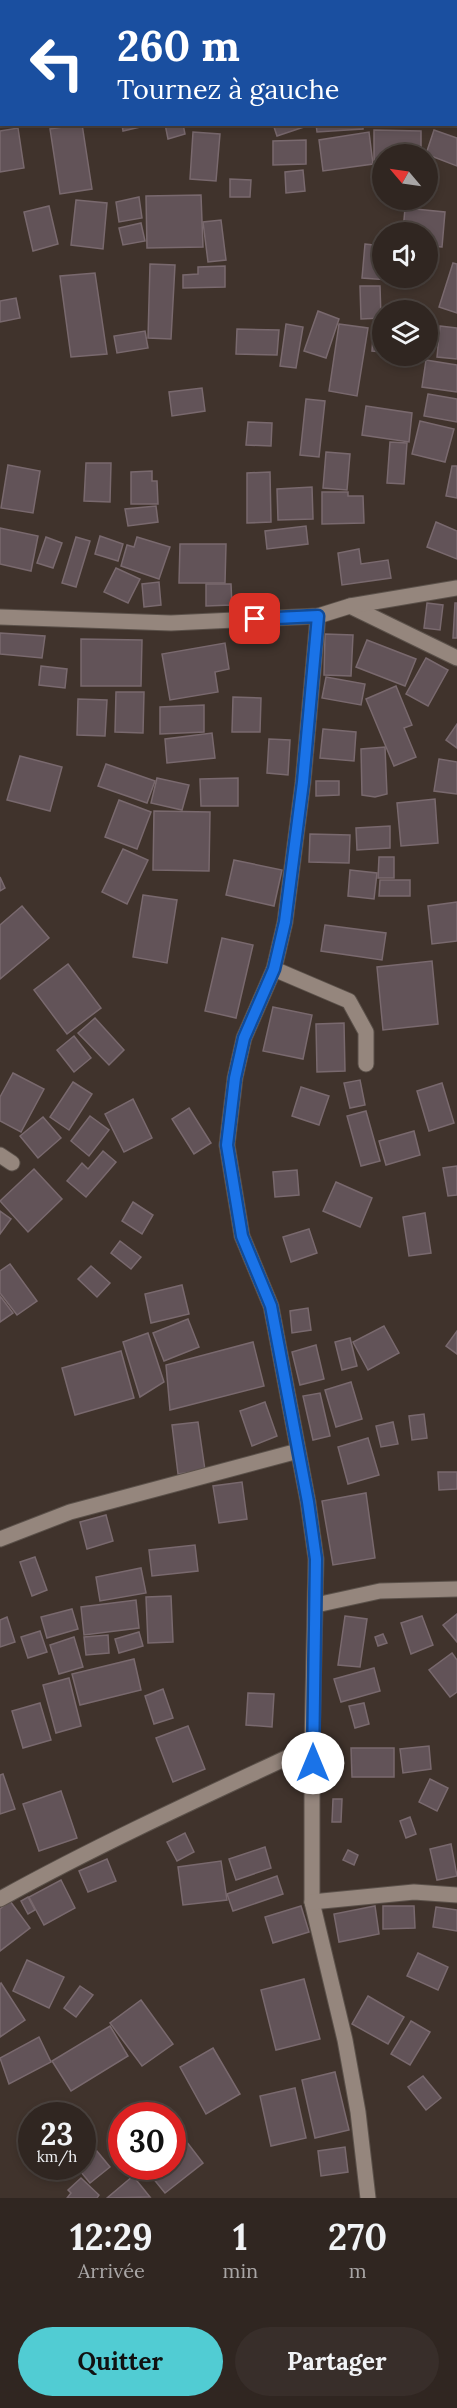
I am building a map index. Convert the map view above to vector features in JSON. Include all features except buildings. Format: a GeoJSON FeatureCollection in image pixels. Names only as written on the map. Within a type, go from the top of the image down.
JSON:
{"type":"FeatureCollection","features":[{"type":"Feature","properties":{"kind":"street"},"geometry":{"type":"LineString","coordinates":[[0,617],[171,623],[318,616],[350,606],[457,588]]}},
{"type":"Feature","properties":{"kind":"street"},"geometry":{"type":"LineString","coordinates":[[350,606],[457,658]]}},
{"type":"Feature","properties":{"kind":"street"},"geometry":{"type":"LineString","coordinates":[[318,616],[303,782],[285,922],[274,969],[244,1038],[235,1078],[227,1145],[242,1236],[271,1306],[316,1559],[312,1746],[312,1902],[345,2040],[368,2198]]}},
{"type":"Feature","properties":{"kind":"street"},"geometry":{"type":"LineString","coordinates":[[274,969],[349,1001],[366,1032],[366,1064]]}},
{"type":"Feature","properties":{"kind":"street"},"geometry":{"type":"LineString","coordinates":[[0,1539],[70,1512],[298,1451]]}},
{"type":"Feature","properties":{"kind":"street"},"geometry":{"type":"LineString","coordinates":[[316,1605],[380,1591],[457,1589]]}},
{"type":"Feature","properties":{"kind":"street"},"geometry":{"type":"LineString","coordinates":[[0,1899],[179,1808],[312,1746]]}},
{"type":"Feature","properties":{"kind":"street"},"geometry":{"type":"LineString","coordinates":[[312,1902],[414,1892],[457,1895]]}},
{"type":"Feature","properties":{"kind":"route"},"geometry":{"type":"LineString","coordinates":[[255,619],[318,616],[303,782],[285,922],[274,969],[244,1038],[235,1078],[227,1145],[242,1236],[271,1306],[308,1502],[316,1559],[313,1763]]}}]}
